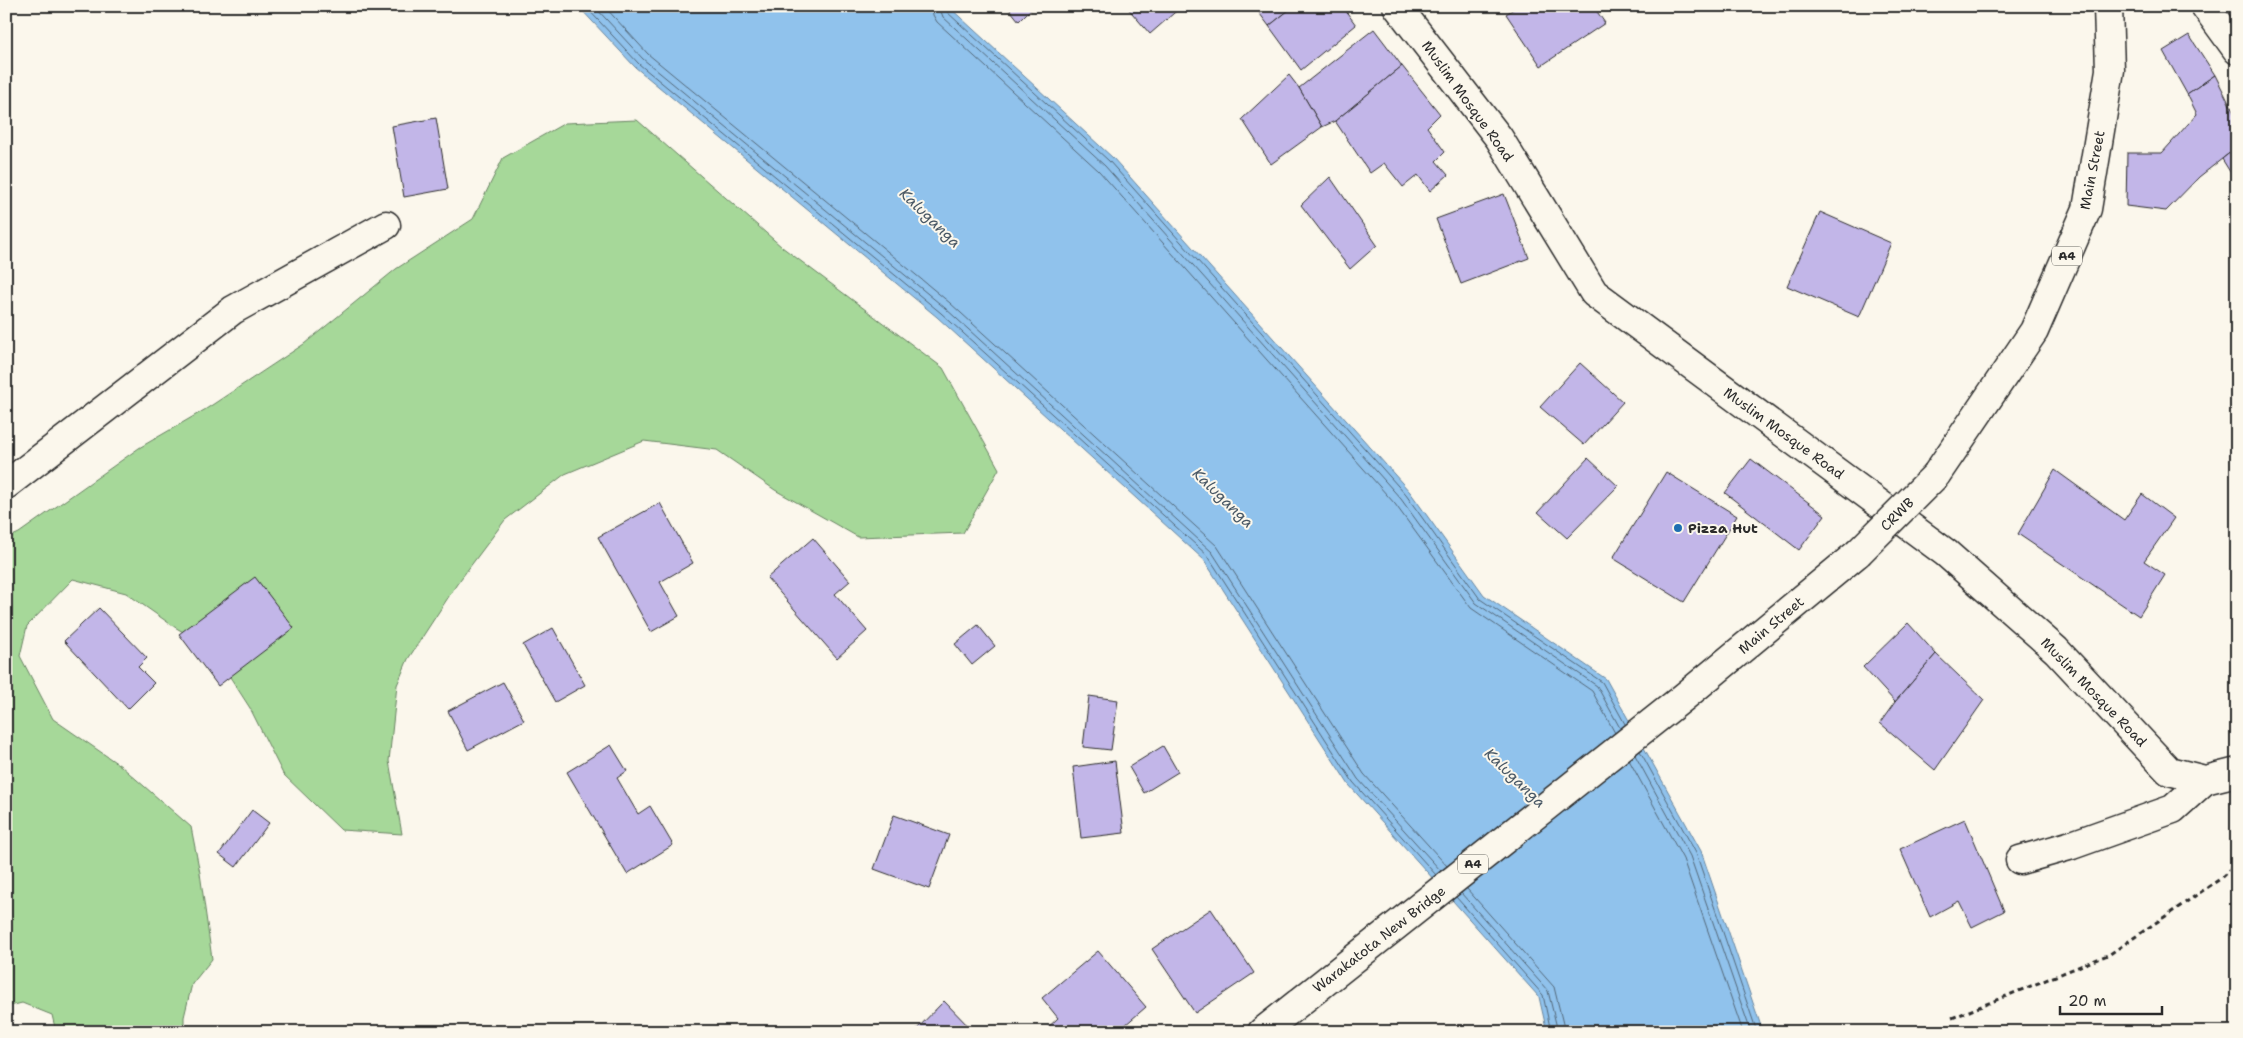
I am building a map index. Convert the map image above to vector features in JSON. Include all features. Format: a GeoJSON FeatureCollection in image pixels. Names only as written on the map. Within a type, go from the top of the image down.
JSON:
{"type":"FeatureCollection","features":[{"type":"Feature","properties":{"kind":"main road","name":"Muslim Mosque Road"},"geometry":{"type":"LineString","coordinates":[[1397,6],[1499,138],[1594,293],[1946,553],[2056,650],[2169,771],[2205,780],[2237,772]]}},
{"type":"Feature","properties":{"kind":"main road","name":"Main Street"},"geometry":{"type":"LineString","coordinates":[[1936,475],[2034,331],[2087,208],[2110,70],[2108,6]]}},
{"type":"Feature","properties":{"kind":"main road"},"geometry":{"type":"LineString","coordinates":[[2205,6],[2237,50]]}},
{"type":"Feature","properties":{"kind":"main road"},"geometry":{"type":"LineString","coordinates":[[6,485],[233,310],[386,225]]}},
{"type":"Feature","properties":{"kind":"main road","name":"CRWB"},"geometry":{"type":"LineString","coordinates":[[1858,552],[1936,475]]}},
{"type":"Feature","properties":{"kind":"main road","name":"Main Street"},"geometry":{"type":"LineString","coordinates":[[1684,697],[1858,552]]}},
{"type":"Feature","properties":{"kind":"main road","name":"Warakatota New Bridge"},"geometry":{"type":"LineString","coordinates":[[1262,1032],[1684,697]]}},
{"type":"Feature","properties":{"kind":"main road"},"geometry":{"type":"LineString","coordinates":[[2020,860],[2080,843],[2173,809],[2205,780]]}},
{"type":"Feature","properties":{"kind":"path"},"geometry":{"type":"LineString","coordinates":[[1952,1018],[2110,954],[2220,879],[2237,862]]}},
{"type":"Feature","properties":{"kind":"green space"},"geometry":{"type":"Polygon","coordinates":[[[637,120],[782,247],[943,368],[999,469],[963,533],[858,537],[775,490],[717,450],[644,441],[565,474],[505,520],[457,584],[408,659],[397,685],[389,761],[402,834],[341,830],[283,774],[250,708],[212,649],[173,626],[126,593],[73,579],[27,626],[20,656],[53,719],[121,766],[191,827],[200,873],[212,959],[192,984],[184,1017],[184,1032],[114,1032],[103,1028],[99,1032],[56,1032],[52,1015],[22,1003],[6,1007],[6,539],[19,533],[139,448],[206,409],[304,344],[396,269],[473,219],[503,158],[565,123],[637,120]]]}},
{"type":"Feature","properties":{"kind":"water","name":"Kaluganga"},"geometry":{"type":"Polygon","coordinates":[[[578,6],[948,6],[1113,158],[1410,492],[1484,595],[1606,679],[1701,851],[1763,1032],[1547,1032],[1539,997],[1349,785],[1204,560],[937,317],[635,67],[578,6]]]}},
{"type":"Feature","properties":{"kind":"building"},"geometry":{"type":"Polygon","coordinates":[[[1007,6],[1034,6],[1019,21],[1007,6]]]}},
{"type":"Feature","properties":{"kind":"building"},"geometry":{"type":"Polygon","coordinates":[[[1126,6],[1182,6],[1150,34],[1126,6]]]}},
{"type":"Feature","properties":{"kind":"building"},"geometry":{"type":"Polygon","coordinates":[[[1254,6],[1294,6],[1269,26],[1254,6]]]}},
{"type":"Feature","properties":{"kind":"building"},"geometry":{"type":"Polygon","coordinates":[[[1294,6],[1342,6],[1356,25],[1301,70],[1269,26],[1294,6]]]}},
{"type":"Feature","properties":{"kind":"building"},"geometry":{"type":"Polygon","coordinates":[[[1518,6],[1593,6],[1605,23],[1541,66],[1506,14],[1518,6]]]}},
{"type":"Feature","properties":{"kind":"building"},"geometry":{"type":"Polygon","coordinates":[[[1374,29],[1402,66],[1335,121],[1322,127],[1299,88],[1374,29]]]}},
{"type":"Feature","properties":{"kind":"building"},"geometry":{"type":"Polygon","coordinates":[[[2189,35],[2215,75],[2187,94],[2163,51],[2189,35]]]}},
{"type":"Feature","properties":{"kind":"building"},"geometry":{"type":"Polygon","coordinates":[[[1402,66],[1440,114],[1427,127],[1445,152],[1436,161],[1448,175],[1430,191],[1418,175],[1403,187],[1384,163],[1370,173],[1335,121],[1402,66]]]}},
{"type":"Feature","properties":{"kind":"building"},"geometry":{"type":"Polygon","coordinates":[[[1289,75],[1322,127],[1271,164],[1242,119],[1289,75]]]}},
{"type":"Feature","properties":{"kind":"building"},"geometry":{"type":"Polygon","coordinates":[[[2215,75],[2237,119],[2237,147],[2199,177],[2166,211],[2126,206],[2127,153],[2162,153],[2197,114],[2187,94],[2215,75]]]}},
{"type":"Feature","properties":{"kind":"building"},"geometry":{"type":"Polygon","coordinates":[[[436,118],[448,189],[404,197],[392,126],[436,118]]]}},
{"type":"Feature","properties":{"kind":"building"},"geometry":{"type":"Polygon","coordinates":[[[2237,147],[2237,183],[2222,159],[2237,147]]]}},
{"type":"Feature","properties":{"kind":"building"},"geometry":{"type":"Polygon","coordinates":[[[1330,177],[1377,245],[1350,269],[1301,205],[1330,177]]]}},
{"type":"Feature","properties":{"kind":"building"},"geometry":{"type":"Polygon","coordinates":[[[1504,194],[1529,258],[1461,284],[1436,219],[1504,194]]]}},
{"type":"Feature","properties":{"kind":"building"},"geometry":{"type":"Polygon","coordinates":[[[1820,212],[1891,243],[1859,317],[1787,286],[1820,212]]]}},
{"type":"Feature","properties":{"kind":"building"},"geometry":{"type":"Polygon","coordinates":[[[1580,363],[1623,402],[1584,445],[1540,407],[1580,363]]]}},
{"type":"Feature","properties":{"kind":"building"},"geometry":{"type":"Polygon","coordinates":[[[1588,458],[1618,486],[1567,538],[1538,512],[1588,458]]]}},
{"type":"Feature","properties":{"kind":"building"},"geometry":{"type":"Polygon","coordinates":[[[1751,459],[1825,515],[1799,550],[1725,493],[1751,459]]]}},
{"type":"Feature","properties":{"kind":"building"},"geometry":{"type":"Polygon","coordinates":[[[2055,470],[2124,520],[2142,494],[2174,518],[2144,561],[2165,575],[2139,616],[2018,534],[2055,470]]]}},
{"type":"Feature","properties":{"kind":"building"},"geometry":{"type":"Polygon","coordinates":[[[1666,472],[1737,516],[1684,602],[1613,558],[1666,472]]]}},
{"type":"Feature","properties":{"kind":"building"},"geometry":{"type":"Polygon","coordinates":[[[660,503],[693,563],[660,582],[679,616],[651,632],[598,537],[660,503]]]}},
{"type":"Feature","properties":{"kind":"building"},"geometry":{"type":"Polygon","coordinates":[[[813,538],[850,581],[835,594],[867,631],[837,658],[767,578],[813,538]]]}},
{"type":"Feature","properties":{"kind":"building"},"geometry":{"type":"Polygon","coordinates":[[[255,577],[294,628],[218,686],[179,634],[255,577]]]}},
{"type":"Feature","properties":{"kind":"building"},"geometry":{"type":"Polygon","coordinates":[[[99,608],[147,658],[138,667],[154,683],[128,709],[64,641],[99,608]]]}},
{"type":"Feature","properties":{"kind":"building"},"geometry":{"type":"Polygon","coordinates":[[[1908,623],[1936,654],[1895,702],[1863,667],[1908,623]]]}},
{"type":"Feature","properties":{"kind":"building"},"geometry":{"type":"Polygon","coordinates":[[[978,625],[995,646],[972,665],[955,644],[978,625]]]}},
{"type":"Feature","properties":{"kind":"building"},"geometry":{"type":"Polygon","coordinates":[[[553,628],[585,685],[555,702],[523,645],[553,628]]]}},
{"type":"Feature","properties":{"kind":"building"},"geometry":{"type":"Polygon","coordinates":[[[1936,654],[1984,700],[1935,770],[1880,723],[1895,702],[1936,654]]]}},
{"type":"Feature","properties":{"kind":"building"},"geometry":{"type":"Polygon","coordinates":[[[503,682],[524,720],[468,750],[448,711],[503,682]]]}},
{"type":"Feature","properties":{"kind":"building"},"geometry":{"type":"Polygon","coordinates":[[[1089,696],[1118,700],[1111,750],[1083,747],[1089,696]]]}},
{"type":"Feature","properties":{"kind":"building"},"geometry":{"type":"Polygon","coordinates":[[[611,745],[627,771],[617,778],[638,814],[650,806],[673,845],[627,874],[567,772],[611,745]]]}},
{"type":"Feature","properties":{"kind":"building"},"geometry":{"type":"Polygon","coordinates":[[[1163,746],[1178,772],[1144,793],[1129,767],[1163,746]]]}},
{"type":"Feature","properties":{"kind":"building"},"geometry":{"type":"Polygon","coordinates":[[[1115,761],[1124,833],[1081,838],[1073,767],[1115,761]]]}},
{"type":"Feature","properties":{"kind":"building"},"geometry":{"type":"Polygon","coordinates":[[[252,810],[269,823],[236,867],[219,854],[252,810]]]}},
{"type":"Feature","properties":{"kind":"building"},"geometry":{"type":"Polygon","coordinates":[[[894,815],[949,835],[929,889],[874,869],[894,815]]]}},
{"type":"Feature","properties":{"kind":"building"},"geometry":{"type":"Polygon","coordinates":[[[1965,819],[2004,911],[1972,927],[1959,901],[1930,917],[1900,849],[1965,819]]]}},
{"type":"Feature","properties":{"kind":"building"},"geometry":{"type":"Polygon","coordinates":[[[1211,909],[1254,973],[1195,1013],[1152,949],[1211,909]]]}},
{"type":"Feature","properties":{"kind":"building"},"geometry":{"type":"Polygon","coordinates":[[[1098,951],[1146,1007],[1117,1032],[1043,1032],[1058,1018],[1042,998],[1098,951]]]}},
{"type":"Feature","properties":{"kind":"building"},"geometry":{"type":"Polygon","coordinates":[[[944,1001],[974,1032],[914,1032],[944,1001]]]}},
{"type":"Feature","properties":{"kind":"place","name":"Pizza Hut"},"geometry":{"type":"Point","coordinates":[1678,528]}}]}
